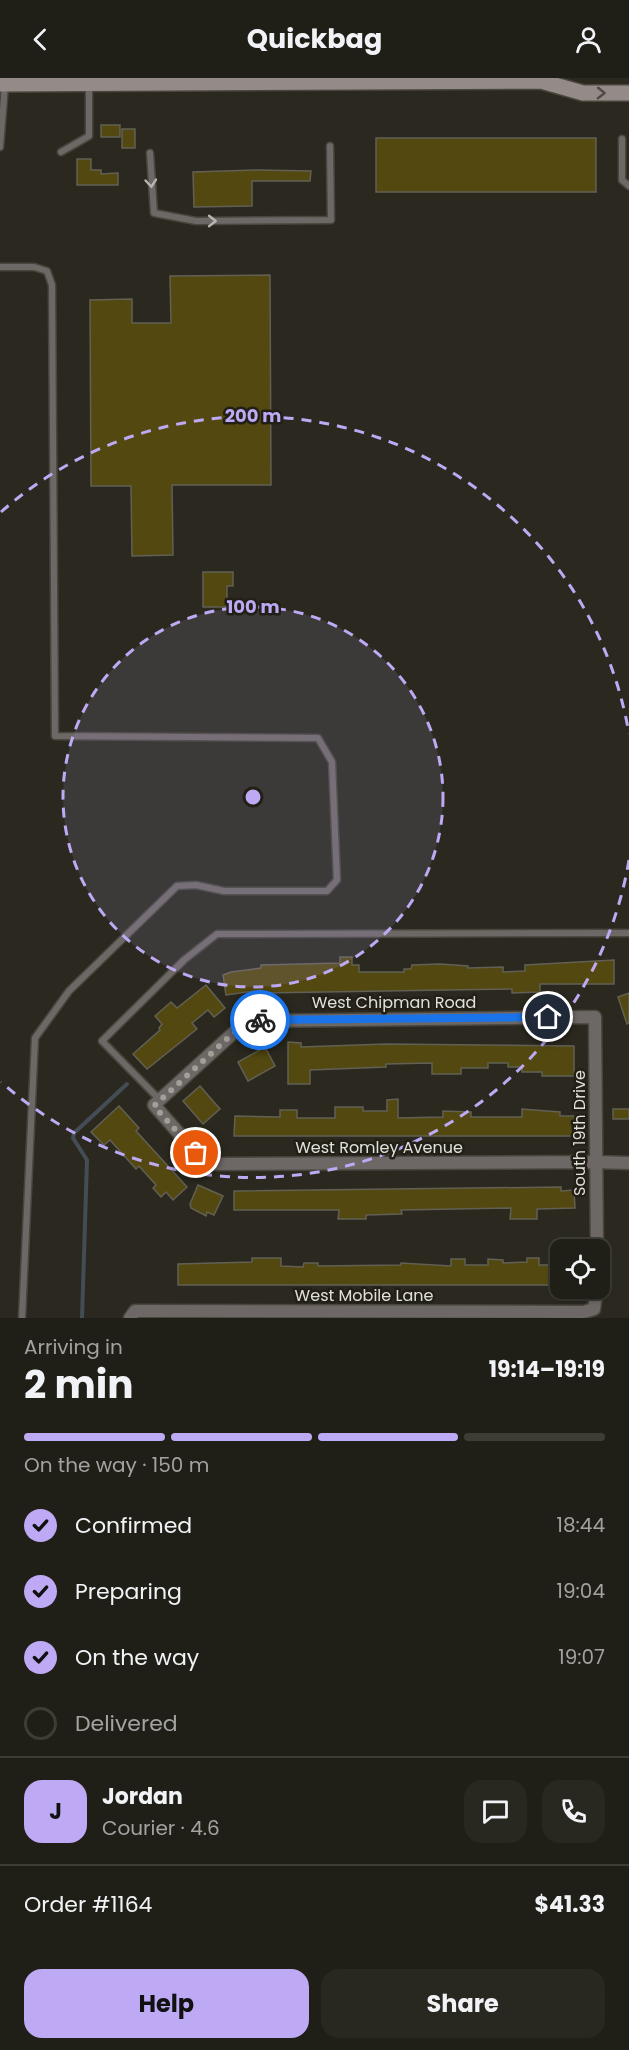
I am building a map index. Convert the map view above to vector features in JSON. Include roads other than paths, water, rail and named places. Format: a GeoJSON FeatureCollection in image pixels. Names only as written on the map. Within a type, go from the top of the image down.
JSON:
{"type":"FeatureCollection","features":[{"type":"Feature","properties":{"kind":"main road"},"geometry":{"type":"LineString","coordinates":[[3,84],[543,79],[583,93],[629,93]]}},
{"type":"Feature","properties":{"kind":"street","name":"West Chipman Road"},"geometry":{"type":"LineString","coordinates":[[157,1103],[240,1027],[258,1021],[595,1017]]}},
{"type":"Feature","properties":{"kind":"street","name":"South 19th Drive"},"geometry":{"type":"LineString","coordinates":[[595,1017],[597,1239]]}},
{"type":"Feature","properties":{"kind":"street","name":"West Romley Avenue"},"geometry":{"type":"LineString","coordinates":[[157,1103],[196,1153],[204,1160],[216,1164],[629,1163]]}},
{"type":"Feature","properties":{"kind":"street","name":"West Mobile Lane"},"geometry":{"type":"LineString","coordinates":[[132,1315],[584,1312],[594,1309],[595,1299]]}},
{"type":"Feature","properties":{"kind":"lane"},"geometry":{"type":"LineString","coordinates":[[61,152],[89,136],[80,82]]}},
{"type":"Feature","properties":{"kind":"lane"},"geometry":{"type":"LineString","coordinates":[[0,147],[3,84]]}},
{"type":"Feature","properties":{"kind":"lane"},"geometry":{"type":"LineString","coordinates":[[622,139],[622,180],[629,186]]}},
{"type":"Feature","properties":{"kind":"lane"},"geometry":{"type":"LineString","coordinates":[[150,153],[154,213],[196,221],[283,221],[331,219],[330,146]]}},
{"type":"Feature","properties":{"kind":"lane"},"geometry":{"type":"LineString","coordinates":[[0,267],[46,271],[52,285],[55,736],[318,738],[332,762],[337,880],[327,891],[224,891],[196,885],[177,886],[69,992],[35,1038],[22,1318]]}},
{"type":"Feature","properties":{"kind":"lane"},"geometry":{"type":"LineString","coordinates":[[157,1103],[102,1041],[184,960],[217,934],[629,933]]}},
{"type":"Feature","properties":{"kind":"waterway"},"geometry":{"type":"LineString","coordinates":[[82,1318],[87,1160],[73,1138],[74,1133],[127,1084]]}}]}
